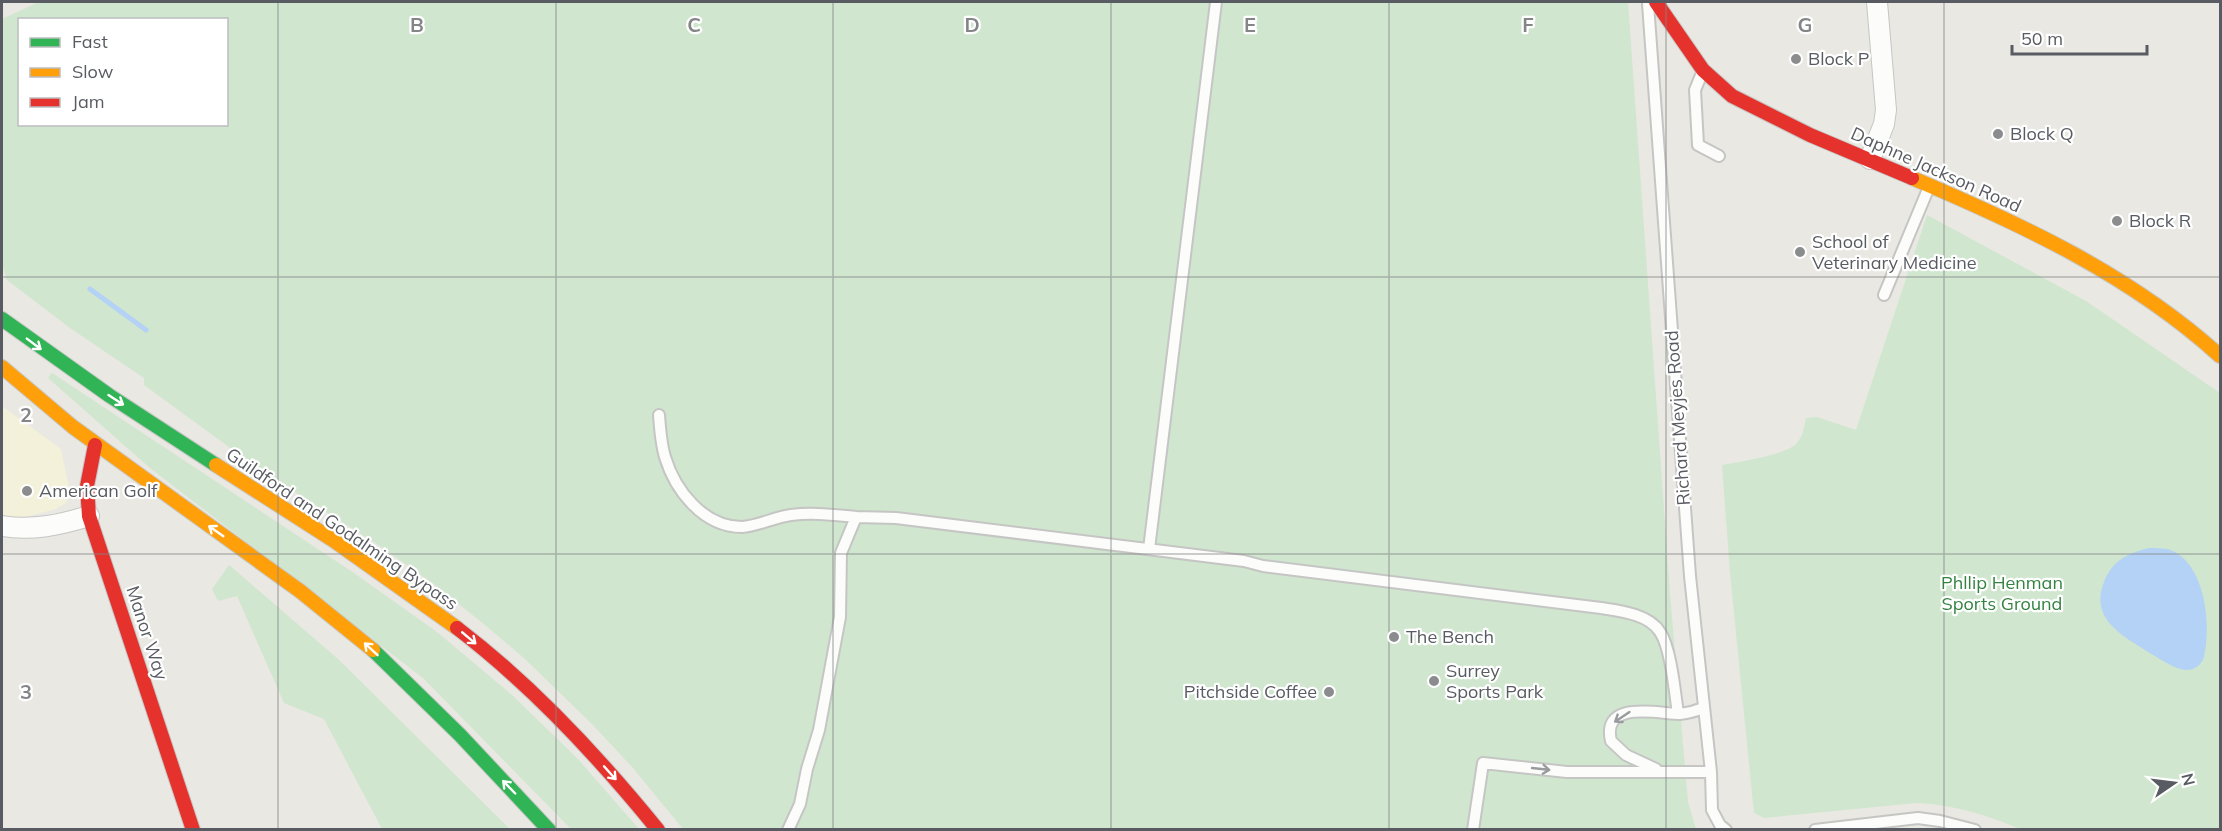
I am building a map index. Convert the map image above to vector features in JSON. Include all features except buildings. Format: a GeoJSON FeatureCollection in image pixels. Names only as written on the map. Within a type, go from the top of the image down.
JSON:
{"type":"FeatureCollection","features":[{"type":"Feature","properties":{"kind":"main road","name":"Daphne Jackson Road"},"geometry":{"type":"LineString","coordinates":[[1656,2],[1703,70],[1732,96],[1810,135],[1990,212],[2118,279],[2198,336],[2220,356]]}},
{"type":"Feature","properties":{"kind":"main road","name":"Guildford and Godalming Bypass"},"geometry":{"type":"LineString","coordinates":[[2,319],[67,368],[363,560],[444,617],[522,683],[589,748],[658,830]]}},
{"type":"Feature","properties":{"kind":"main road"},"geometry":{"type":"LineString","coordinates":[[2,368],[95,445],[301,591],[359,638],[434,709],[549,830]]}},
{"type":"Feature","properties":{"kind":"main road","name":"Manor Way"},"geometry":{"type":"LineString","coordinates":[[95,445],[87,486],[89,516],[193,830]]}},
{"type":"Feature","properties":{"kind":"street"},"geometry":{"type":"LineString","coordinates":[[1870,159],[1884,124],[1886,110],[1877,2]]}},
{"type":"Feature","properties":{"kind":"street"},"geometry":{"type":"LineString","coordinates":[[2,526],[18,529],[45,527],[89,516]]}},
{"type":"Feature","properties":{"kind":"lane"},"geometry":{"type":"LineString","coordinates":[[1149,549],[1216,2]]}},
{"type":"Feature","properties":{"kind":"lane","name":"Richard Meyjes Road"},"geometry":{"type":"LineString","coordinates":[[1648,2],[1690,576],[1711,772],[1712,810],[1720,825],[1726,830]]}},
{"type":"Feature","properties":{"kind":"lane"},"geometry":{"type":"LineString","coordinates":[[1703,70],[1695,90],[1698,145],[1719,156]]}},
{"type":"Feature","properties":{"kind":"lane"},"geometry":{"type":"LineString","coordinates":[[1884,295],[1929,186]]}},
{"type":"Feature","properties":{"kind":"lane"},"geometry":{"type":"LineString","coordinates":[[2,381],[21,385]]}},
{"type":"Feature","properties":{"kind":"lane"},"geometry":{"type":"LineString","coordinates":[[659,415],[664,455],[673,479],[699,512],[724,524],[742,527],[791,515],[815,513],[896,518],[1149,549],[1633,614],[1646,620],[1660,631],[1667,651],[1678,714]]}},
{"type":"Feature","properties":{"kind":"lane"},"geometry":{"type":"LineString","coordinates":[[788,830],[800,804],[807,769],[819,730],[840,618],[841,553],[856,517]]}},
{"type":"Feature","properties":{"kind":"lane"},"geometry":{"type":"LineString","coordinates":[[1671,772],[1649,767],[1618,749],[1611,741],[1611,726],[1616,719],[1627,712],[1640,709],[1678,714],[1691,713],[1703,708]]}},
{"type":"Feature","properties":{"kind":"lane"},"geometry":{"type":"LineString","coordinates":[[1473,830],[1483,763],[1567,772],[1711,772]]}},
{"type":"Feature","properties":{"kind":"lane"},"geometry":{"type":"LineString","coordinates":[[1815,830],[1918,818],[1940,820],[1975,830]]}},
{"type":"Feature","properties":{"kind":"shaded area"},"geometry":{"type":"Polygon","coordinates":[[[2,406],[61,449],[69,488],[66,503],[56,509],[22,518],[2,517],[2,406]]]}},
{"type":"Feature","properties":{"kind":"green space","name":"Surrey Sports Park"},"geometry":{"type":"Polygon","coordinates":[[[39,2],[1628,2],[1670,594],[1688,802],[1696,829],[683,829],[633,768],[592,724],[525,659],[485,625],[435,585],[377,544],[266,474],[144,385],[144,378],[70,328],[7,280],[2,264],[2,19],[39,2]]]}},
{"type":"Feature","properties":{"kind":"green space","name":"Phllip Henman Sports Ground"},"geometry":{"type":"Polygon","coordinates":[[[1927,215],[2086,301],[2220,393],[2220,829],[2021,829],[1970,812],[1916,803],[1764,818],[1754,813],[1730,573],[1722,465],[1768,456],[1792,447],[1800,438],[1806,418],[1817,417],[1856,430],[1927,215]]]}},
{"type":"Feature","properties":{"kind":"green space"},"geometry":{"type":"Polygon","coordinates":[[[52,373],[354,573],[437,632],[512,695],[577,758],[639,829],[571,829],[423,678],[150,468],[48,378],[52,373]]]}},
{"type":"Feature","properties":{"kind":"green space"},"geometry":{"type":"Polygon","coordinates":[[[229,565],[338,659],[510,829],[382,829],[324,719],[284,703],[237,596],[218,601],[212,589],[229,565]]]}},
{"type":"Feature","properties":{"kind":"water"},"geometry":{"type":"Polygon","coordinates":[[[2149,548],[2167,549],[2180,555],[2198,579],[2206,611],[2207,628],[2203,660],[2193,669],[2183,670],[2173,666],[2129,640],[2111,625],[2101,606],[2104,582],[2111,569],[2128,555],[2149,548]]]}},
{"type":"Feature","properties":{"kind":"waterway"},"geometry":{"type":"LineString","coordinates":[[90,289],[146,330]]}},
{"type":"Feature","properties":{"kind":"traffic: fast"},"geometry":{"type":"LineString","coordinates":[[2,319],[110,396],[216,465]]}},
{"type":"Feature","properties":{"kind":"traffic: fast"},"geometry":{"type":"LineString","coordinates":[[373,650],[460,735],[549,830]]}},
{"type":"Feature","properties":{"kind":"traffic: slow"},"geometry":{"type":"LineString","coordinates":[[1912,178],[1994,214],[2074,254],[2150,300],[2220,356]]}},
{"type":"Feature","properties":{"kind":"traffic: slow"},"geometry":{"type":"LineString","coordinates":[[2,367],[73,427],[300,591],[373,650]]}},
{"type":"Feature","properties":{"kind":"traffic: slow"},"geometry":{"type":"LineString","coordinates":[[216,465],[333,540],[457,628]]}},
{"type":"Feature","properties":{"kind":"traffic: jam"},"geometry":{"type":"LineString","coordinates":[[1656,2],[1703,70],[1732,96],[1810,135],[1912,178]]}},
{"type":"Feature","properties":{"kind":"traffic: jam"},"geometry":{"type":"LineString","coordinates":[[95,445],[87,486],[89,516],[193,830]]}},
{"type":"Feature","properties":{"kind":"traffic: jam"},"geometry":{"type":"LineString","coordinates":[[457,628],[485,650],[564,723],[658,830]]}},
{"type":"Feature","properties":{"kind":"place","name":"Block P"},"geometry":{"type":"Point","coordinates":[1796,59]}},
{"type":"Feature","properties":{"kind":"place","name":"Block Q"},"geometry":{"type":"Point","coordinates":[1998,134]}},
{"type":"Feature","properties":{"kind":"place","name":"Block R"},"geometry":{"type":"Point","coordinates":[2117,221]}},
{"type":"Feature","properties":{"kind":"place","name":"School of Veterinary Medicine"},"geometry":{"type":"Point","coordinates":[1800,252]}},
{"type":"Feature","properties":{"kind":"place","name":"American Golf"},"geometry":{"type":"Point","coordinates":[27,491]}},
{"type":"Feature","properties":{"kind":"place","name":"The Bench"},"geometry":{"type":"Point","coordinates":[1394,637]}},
{"type":"Feature","properties":{"kind":"place","name":"Surrey Sports Park"},"geometry":{"type":"Point","coordinates":[1434,681]}},
{"type":"Feature","properties":{"kind":"place","name":"Pitchside Coffee"},"geometry":{"type":"Point","coordinates":[1329,692]}}]}
